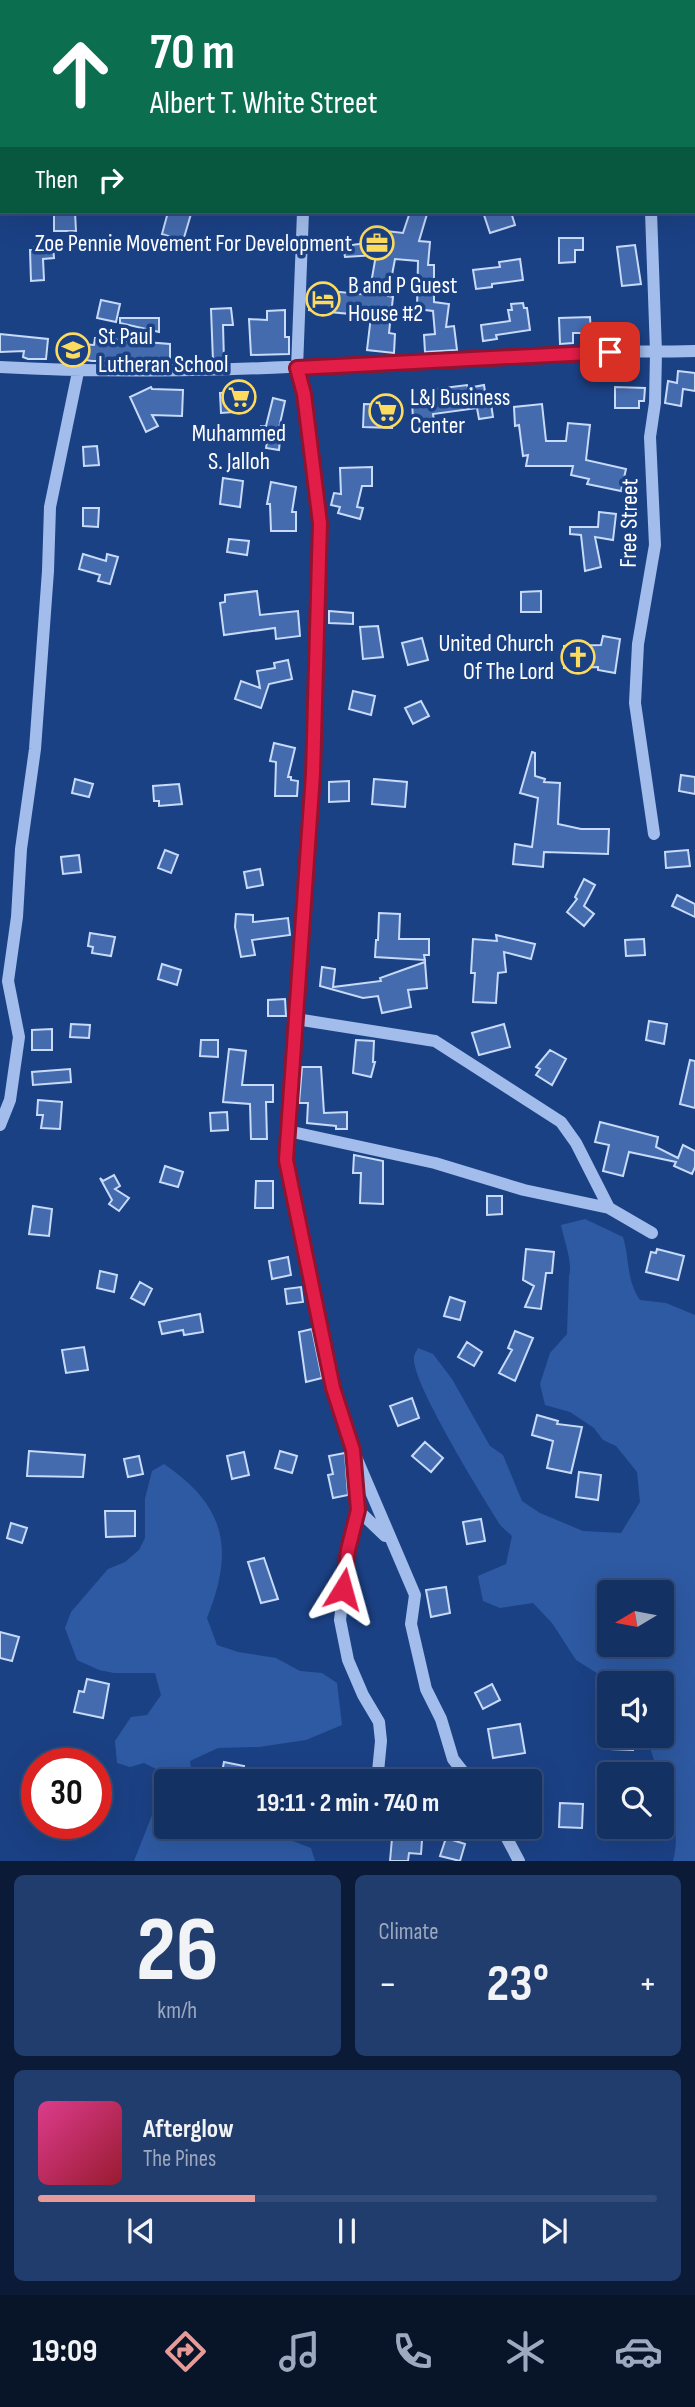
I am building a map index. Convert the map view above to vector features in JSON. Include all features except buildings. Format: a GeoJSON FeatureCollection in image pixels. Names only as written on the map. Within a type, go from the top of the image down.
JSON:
{"type":"FeatureCollection","features":[{"type":"Feature","properties":{"kind":"street"},"geometry":{"type":"LineString","coordinates":[[303,214],[297,368],[304,394],[320,523],[313,774],[286,1160],[333,1388],[353,1450],[415,1595],[411,1624],[426,1689],[440,1719],[453,1759],[461,1769]]}},
{"type":"Feature","properties":{"kind":"street","name":"Free Street"},"geometry":{"type":"LineString","coordinates":[[651,214],[656,352],[655,403],[650,437],[655,545],[638,644],[635,703],[654,834]]}},
{"type":"Feature","properties":{"kind":"street"},"geometry":{"type":"LineString","coordinates":[[0,367],[78,372],[297,368],[587,352],[695,351]]}},
{"type":"Feature","properties":{"kind":"street"},"geometry":{"type":"LineString","coordinates":[[0,1125],[9,1100],[19,1037],[8,981],[17,917],[21,849],[35,749],[50,506],[78,372]]}},
{"type":"Feature","properties":{"kind":"street"},"geometry":{"type":"LineString","coordinates":[[296,1019],[435,1041],[561,1122],[576,1143],[609,1208]]}},
{"type":"Feature","properties":{"kind":"street"},"geometry":{"type":"LineString","coordinates":[[288,1131],[435,1163],[524,1191],[609,1208],[652,1233]]}},
{"type":"Feature","properties":{"kind":"street"},"geometry":{"type":"LineString","coordinates":[[353,1450],[358,1510],[348,1550],[340,1620],[348,1660],[363,1695],[379,1722],[381,1741],[378,1769]]}},
{"type":"Feature","properties":{"kind":"street"},"geometry":{"type":"LineString","coordinates":[[358,1510],[391,1541]]}},
{"type":"Feature","properties":{"kind":"street"},"geometry":{"type":"LineString","coordinates":[[507,1839],[519,1861]]}},
{"type":"Feature","properties":{"kind":"shaded area"},"geometry":{"type":"Polygon","coordinates":[[[585,1219],[623,1237],[630,1277],[640,1300],[666,1303],[695,1315],[695,1861],[673,1861],[676,1844],[674,1762],[655,1762],[650,1748],[674,1748],[674,1671],[597,1671],[597,1673],[576,1660],[552,1623],[533,1603],[500,1608],[483,1601],[478,1576],[506,1564],[512,1536],[501,1526],[465,1468],[416,1370],[414,1357],[418,1348],[433,1354],[452,1379],[490,1446],[503,1455],[522,1501],[540,1513],[583,1531],[621,1533],[640,1502],[637,1472],[616,1446],[603,1440],[594,1428],[570,1412],[545,1405],[540,1384],[550,1353],[567,1334],[570,1265],[561,1225],[585,1219]]]}},
{"type":"Feature","properties":{"kind":"shaded area"},"geometry":{"type":"Polygon","coordinates":[[[164,1464],[185,1480],[201,1497],[219,1532],[221,1571],[207,1618],[217,1645],[238,1652],[276,1658],[300,1671],[322,1673],[337,1683],[342,1725],[306,1740],[259,1747],[218,1748],[190,1761],[191,1769],[156,1769],[144,1763],[130,1767],[117,1763],[115,1741],[131,1717],[147,1715],[161,1695],[155,1673],[114,1673],[99,1670],[77,1660],[65,1628],[71,1612],[108,1569],[125,1562],[139,1550],[145,1538],[145,1499],[152,1471],[164,1464]]]}},
{"type":"Feature","properties":{"kind":"shaded area"},"geometry":{"type":"Polygon","coordinates":[[[154,1810],[154,1839],[288,1839],[311,1848],[315,1861],[134,1861],[154,1810]]]}},
{"type":"Feature","properties":{"kind":"place","name":"Zoe Pennie Movement For Development"},"geometry":{"type":"Point","coordinates":[377,243]}},
{"type":"Feature","properties":{"kind":"place","name":"B and P Guest House #2"},"geometry":{"type":"Point","coordinates":[323,299]}},
{"type":"Feature","properties":{"kind":"place","name":"St Paul Lutheran School"},"geometry":{"type":"Point","coordinates":[73,350]}},
{"type":"Feature","properties":{"kind":"place","name":"Muhammed S. Jalloh"},"geometry":{"type":"Point","coordinates":[239,397]}},
{"type":"Feature","properties":{"kind":"place","name":"L&J Business Center"},"geometry":{"type":"Point","coordinates":[386,411]}},
{"type":"Feature","properties":{"kind":"place","name":"United Church Of The Lord"},"geometry":{"type":"Point","coordinates":[578,657]}},
{"type":"Feature","properties":{"kind":"route"},"geometry":{"type":"LineString","coordinates":[[343,1589],[348,1550],[358,1510],[353,1450],[333,1388],[286,1160],[313,774],[320,523],[304,394],[297,368],[610,352]]}}]}
